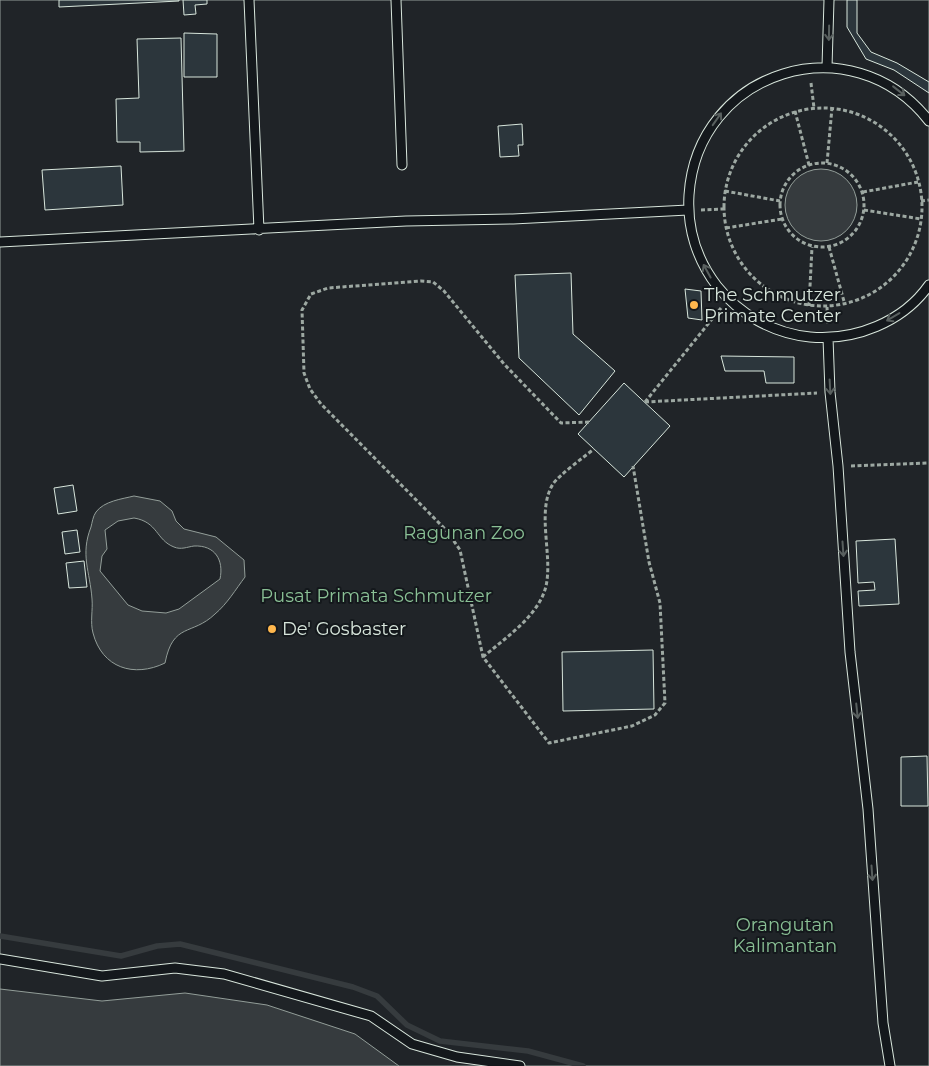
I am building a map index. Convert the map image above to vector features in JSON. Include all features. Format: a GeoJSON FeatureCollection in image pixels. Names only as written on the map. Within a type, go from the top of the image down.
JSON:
{"type":"FeatureCollection","features":[{"type":"Feature","properties":{"kind":"lane"},"geometry":{"type":"LineString","coordinates":[[249,0],[259,230]]}},
{"type":"Feature","properties":{"kind":"lane"},"geometry":{"type":"LineString","coordinates":[[396,0],[402,165]]}},
{"type":"Feature","properties":{"kind":"lane"},"geometry":{"type":"LineString","coordinates":[[828,66],[829,0]]}},
{"type":"Feature","properties":{"kind":"lane"},"geometry":{"type":"LineString","coordinates":[[929,121],[918,106],[891,86],[861,72],[828,66],[810,67],[776,75],[746,91],[720,114],[701,143],[690,175],[688,210],[694,243],[707,273],[728,300],[757,322],[791,335],[828,338],[863,332],[895,318],[922,295],[929,285]]}},
{"type":"Feature","properties":{"kind":"lane"},"geometry":{"type":"LineString","coordinates":[[0,242],[406,221],[514,219],[688,210]]}},
{"type":"Feature","properties":{"kind":"lane"},"geometry":{"type":"LineString","coordinates":[[828,338],[830,392],[838,466],[850,652],[868,809],[883,1023],[890,1066]]}},
{"type":"Feature","properties":{"kind":"lane"},"geometry":{"type":"LineString","coordinates":[[0,959],[102,976],[175,968],[224,974],[370,1016],[412,1044],[456,1057],[520,1066]]}},
{"type":"Feature","properties":{"kind":"path"},"geometry":{"type":"LineString","coordinates":[[810,67],[814,108]]}},
{"type":"Feature","properties":{"kind":"path"},"geometry":{"type":"LineString","coordinates":[[814,108],[832,108],[868,118],[890,134],[908,156],[918,182],[921,219],[917,238],[910,255],[894,277],[871,294],[846,304],[809,306],[782,298],[758,283],[740,262],[731,246],[726,228],[725,191],[733,164],[749,140],[770,123],[795,111],[814,108]]}},
{"type":"Feature","properties":{"kind":"path"},"geometry":{"type":"LineString","coordinates":[[827,163],[832,108]]}},
{"type":"Feature","properties":{"kind":"path"},"geometry":{"type":"LineString","coordinates":[[795,111],[809,165]]}},
{"type":"Feature","properties":{"kind":"path"},"geometry":{"type":"LineString","coordinates":[[827,163],[849,172],[862,192],[864,210],[861,222],[855,232],[841,244],[829,248],[812,247],[796,238],[782,219],[780,201],[789,178],[809,165],[827,163]]}},
{"type":"Feature","properties":{"kind":"path"},"geometry":{"type":"LineString","coordinates":[[862,192],[918,182]]}},
{"type":"Feature","properties":{"kind":"path"},"geometry":{"type":"LineString","coordinates":[[725,191],[780,201]]}},
{"type":"Feature","properties":{"kind":"path"},"geometry":{"type":"LineString","coordinates":[[921,201],[929,200]]}},
{"type":"Feature","properties":{"kind":"path"},"geometry":{"type":"LineString","coordinates":[[688,210],[724,209]]}},
{"type":"Feature","properties":{"kind":"path"},"geometry":{"type":"LineString","coordinates":[[864,210],[921,219]]}},
{"type":"Feature","properties":{"kind":"path"},"geometry":{"type":"LineString","coordinates":[[726,228],[782,219]]}},
{"type":"Feature","properties":{"kind":"path"},"geometry":{"type":"LineString","coordinates":[[809,306],[812,247]]}},
{"type":"Feature","properties":{"kind":"path"},"geometry":{"type":"LineString","coordinates":[[829,248],[846,304]]}},
{"type":"Feature","properties":{"kind":"path"},"geometry":{"type":"LineString","coordinates":[[589,422],[561,423],[504,364],[444,291],[433,282],[421,281],[328,288],[311,294],[302,310],[304,374],[310,389],[321,404],[447,531],[460,550],[483,657],[549,743],[632,726],[655,715],[665,703],[660,603],[649,562],[633,466]]}},
{"type":"Feature","properties":{"kind":"path"},"geometry":{"type":"LineString","coordinates":[[728,300],[645,402],[830,392]]}},
{"type":"Feature","properties":{"kind":"path"},"geometry":{"type":"LineString","coordinates":[[483,657],[513,632],[540,601],[546,578],[546,508],[553,484],[594,449]]}},
{"type":"Feature","properties":{"kind":"path"},"geometry":{"type":"LineString","coordinates":[[838,466],[929,463]]}},
{"type":"Feature","properties":{"kind":"green space","name":"Ragunan Zoo"},"geometry":{"type":"Polygon","coordinates":[[[0,0],[929,0],[929,1066],[0,1066],[0,0]]]}},
{"type":"Feature","properties":{"kind":"shaded area"},"geometry":{"type":"Polygon","coordinates":[[[821,169],[835,172],[847,179],[854,191],[857,205],[854,219],[847,231],[835,238],[821,241],[807,238],[795,231],[788,219],[785,205],[788,191],[795,179],[807,172],[821,169]]]}},
{"type":"Feature","properties":{"kind":"shaded area"},"geometry":{"type":"Polygon","coordinates":[[[134,496],[160,501],[172,511],[176,521],[184,529],[216,537],[244,560],[245,577],[223,606],[207,621],[178,635],[173,641],[165,663],[142,670],[121,667],[112,662],[97,645],[92,629],[92,599],[86,555],[86,546],[93,517],[99,508],[119,499],[134,496]],[[134,518],[118,521],[105,530],[107,549],[102,556],[100,571],[128,605],[142,611],[166,613],[179,609],[220,579],[221,566],[213,551],[201,546],[174,547],[168,544],[148,523],[134,518]]]}},
{"type":"Feature","properties":{"kind":"shaded area"},"geometry":{"type":"Polygon","coordinates":[[[0,989],[102,1001],[185,993],[267,1005],[355,1034],[399,1066],[0,1066],[0,989]]]}},
{"type":"Feature","properties":{"kind":"building"},"geometry":{"type":"Polygon","coordinates":[[[59,0],[179,0],[179,1],[59,7],[59,0]]]}},
{"type":"Feature","properties":{"kind":"building"},"geometry":{"type":"Polygon","coordinates":[[[183,0],[207,0],[207,4],[195,5],[196,14],[184,15],[183,0]]]}},
{"type":"Feature","properties":{"kind":"building"},"geometry":{"type":"Polygon","coordinates":[[[847,0],[857,0],[857,33],[871,52],[897,63],[929,82],[929,93],[894,70],[866,59],[847,27],[847,0]]]}},
{"type":"Feature","properties":{"kind":"building"},"geometry":{"type":"Polygon","coordinates":[[[184,33],[217,34],[217,77],[184,77],[184,33]]]}},
{"type":"Feature","properties":{"kind":"building"},"geometry":{"type":"Polygon","coordinates":[[[181,38],[184,151],[140,152],[140,142],[117,142],[116,99],[139,98],[137,39],[181,38]]]}},
{"type":"Feature","properties":{"kind":"building"},"geometry":{"type":"Polygon","coordinates":[[[522,124],[523,145],[518,145],[519,156],[500,157],[498,126],[522,124]]]}},
{"type":"Feature","properties":{"kind":"building"},"geometry":{"type":"Polygon","coordinates":[[[121,166],[123,205],[45,210],[42,170],[121,166]]]}},
{"type":"Feature","properties":{"kind":"building"},"geometry":{"type":"Polygon","coordinates":[[[571,273],[573,334],[615,371],[579,415],[519,358],[515,275],[571,273]]]}},
{"type":"Feature","properties":{"kind":"building"},"geometry":{"type":"Polygon","coordinates":[[[685,289],[701,291],[702,320],[688,318],[685,289]]]}},
{"type":"Feature","properties":{"kind":"building"},"geometry":{"type":"Polygon","coordinates":[[[721,356],[794,357],[794,383],[766,383],[764,371],[725,371],[721,356]]]}},
{"type":"Feature","properties":{"kind":"building"},"geometry":{"type":"Polygon","coordinates":[[[624,383],[670,426],[624,477],[578,434],[624,383]]]}},
{"type":"Feature","properties":{"kind":"building"},"geometry":{"type":"Polygon","coordinates":[[[73,485],[77,511],[58,514],[54,488],[73,485]]]}},
{"type":"Feature","properties":{"kind":"building"},"geometry":{"type":"Polygon","coordinates":[[[77,530],[80,552],[65,554],[62,532],[77,530]]]}},
{"type":"Feature","properties":{"kind":"building"},"geometry":{"type":"Polygon","coordinates":[[[895,539],[899,604],[859,606],[858,591],[875,590],[874,582],[858,583],[856,541],[895,539]]]}},
{"type":"Feature","properties":{"kind":"building"},"geometry":{"type":"Polygon","coordinates":[[[84,561],[87,587],[69,588],[66,563],[84,561]]]}},
{"type":"Feature","properties":{"kind":"building"},"geometry":{"type":"Polygon","coordinates":[[[653,650],[654,709],[563,711],[562,652],[653,650]]]}},
{"type":"Feature","properties":{"kind":"building"},"geometry":{"type":"Polygon","coordinates":[[[927,756],[928,806],[901,806],[901,757],[927,756]]]}},
{"type":"Feature","properties":{"kind":"waterway"},"geometry":{"type":"LineString","coordinates":[[0,936],[121,956],[157,946],[180,944],[353,987],[377,996],[407,1025],[440,1041],[528,1051],[583,1066]]}},
{"type":"Feature","properties":{"kind":"place","name":"The Schmutzer Primate Center"},"geometry":{"type":"Point","coordinates":[694,305]}},
{"type":"Feature","properties":{"kind":"place","name":"De' Gosbaster"},"geometry":{"type":"Point","coordinates":[272,629]}},
{"type":"Feature","properties":{"kind":"park label","name":"Pusat Primata Schmutzer"},"geometry":{"type":"Point","coordinates":[376,596]}},
{"type":"Feature","properties":{"kind":"park label","name":"Orangutan Kalimantan"},"geometry":{"type":"Point","coordinates":[785,935]}}]}
